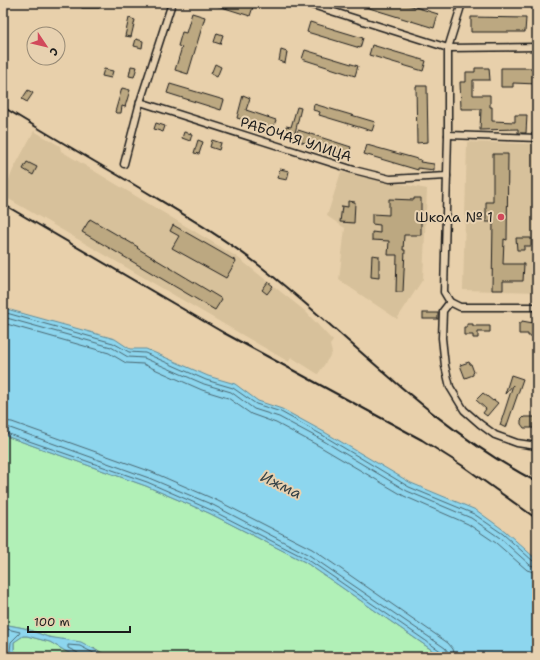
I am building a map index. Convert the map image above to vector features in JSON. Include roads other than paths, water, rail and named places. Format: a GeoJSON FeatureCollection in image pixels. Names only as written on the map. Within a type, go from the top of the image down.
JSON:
{"type":"FeatureCollection","features":[{"type":"Feature","properties":{"kind":"street"},"geometry":{"type":"LineString","coordinates":[[124,164],[140,102],[172,3]]}},
{"type":"Feature","properties":{"kind":"street"},"geometry":{"type":"LineString","coordinates":[[306,3],[448,48],[537,47]]}},
{"type":"Feature","properties":{"kind":"street"},"geometry":{"type":"LineString","coordinates":[[462,3],[448,48],[448,135],[444,292],[450,302],[460,307],[537,306]]}},
{"type":"Feature","properties":{"kind":"street","name":"РАБОЧАЯ УЛИЦА"},"geometry":{"type":"LineString","coordinates":[[140,102],[361,172],[390,179],[447,176]]}},
{"type":"Feature","properties":{"kind":"street"},"geometry":{"type":"LineString","coordinates":[[448,135],[537,138]]}},
{"type":"Feature","properties":{"kind":"street"},"geometry":{"type":"LineString","coordinates":[[450,302],[444,311],[442,338],[445,366],[450,388],[464,410],[495,435],[517,443],[537,446]]}},
{"type":"Feature","properties":{"kind":"water","name":"Ижма"},"geometry":{"type":"Polygon","coordinates":[[[3,308],[115,339],[130,349],[146,349],[208,376],[235,384],[258,401],[282,409],[411,483],[476,510],[505,531],[537,560],[537,657],[442,657],[305,562],[209,513],[146,486],[3,435],[3,308]]]}},
{"type":"Feature","properties":{"kind":"water"},"geometry":{"type":"Polygon","coordinates":[[[3,624],[24,628],[48,637],[81,642],[109,657],[79,657],[50,642],[23,636],[14,642],[14,650],[21,657],[3,657],[3,624]]]}},
{"type":"Feature","properties":{"kind":"railway"},"geometry":{"type":"LineString","coordinates":[[3,107],[214,233],[260,266],[427,409],[462,436],[537,482]]}},
{"type":"Feature","properties":{"kind":"railway"},"geometry":{"type":"LineString","coordinates":[[3,204],[224,333],[422,440],[463,466],[537,519]]}},
{"type":"Feature","properties":{"kind":"place","name":"Школа № 1"},"geometry":{"type":"Point","coordinates":[501,217]}}]}
